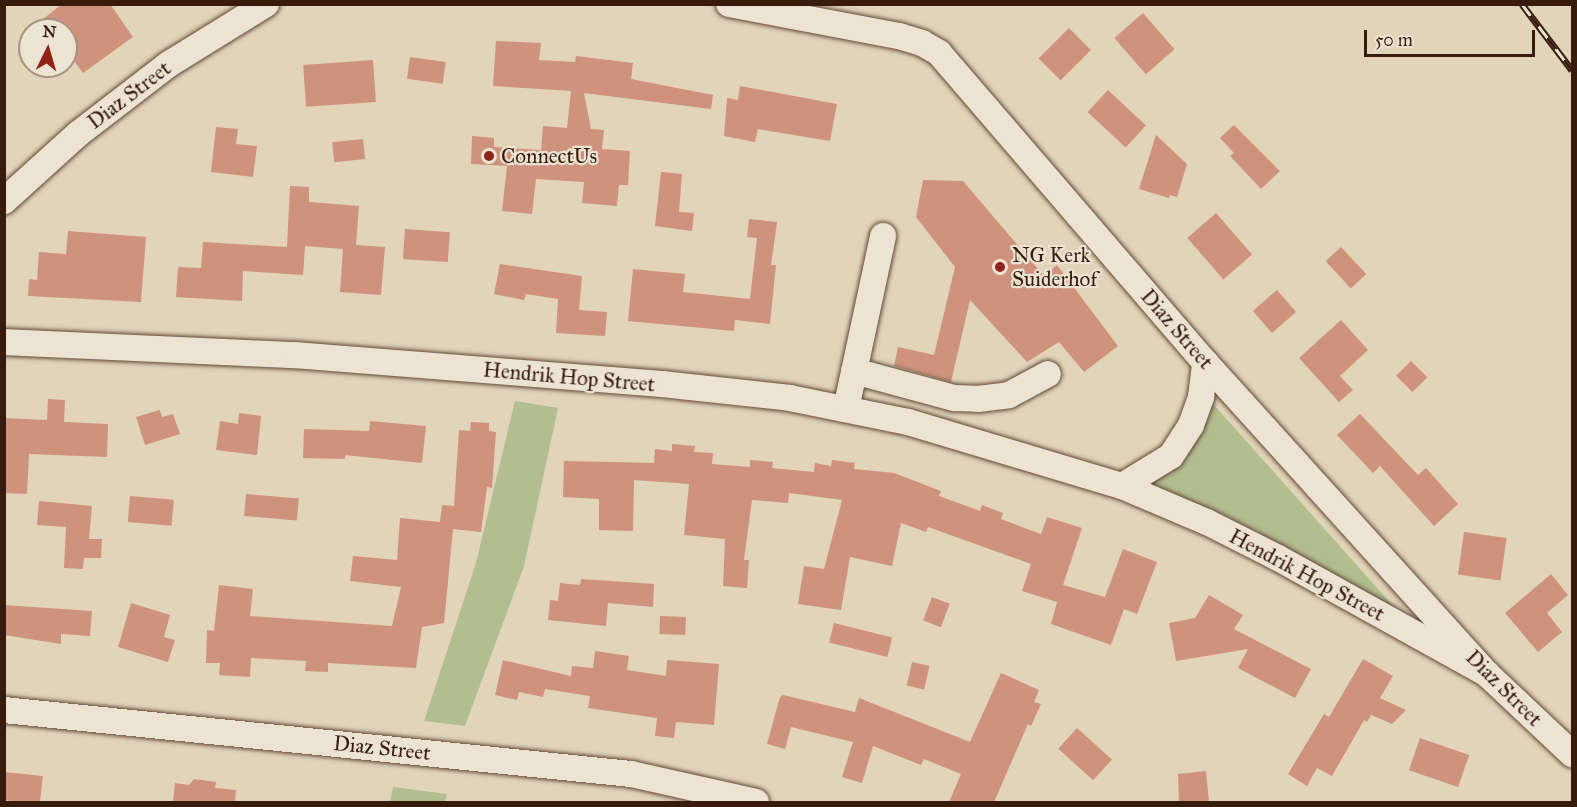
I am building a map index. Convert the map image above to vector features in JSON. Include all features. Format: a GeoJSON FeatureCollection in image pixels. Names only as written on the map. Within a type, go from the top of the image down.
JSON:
{"type":"FeatureCollection","features":[{"type":"Feature","properties":{"kind":"street","name":"Diaz Street"},"geometry":{"type":"LineString","coordinates":[[4,201],[78,134],[169,64],[266,4]]}},
{"type":"Feature","properties":{"kind":"street","name":"Diaz Street"},"geometry":{"type":"LineString","coordinates":[[729,4],[899,36],[922,43],[939,53],[1205,362],[1487,674],[1572,754]]}},
{"type":"Feature","properties":{"kind":"street"},"geometry":{"type":"LineString","coordinates":[[846,409],[883,236]]}},
{"type":"Feature","properties":{"kind":"street","name":"Hendrik Hop Street"},"geometry":{"type":"LineString","coordinates":[[4,342],[294,355],[662,384],[790,398],[909,422],[1122,486],[1207,522],[1278,558],[1487,674]]}},
{"type":"Feature","properties":{"kind":"street"},"geometry":{"type":"LineString","coordinates":[[1122,486],[1171,456],[1176,449],[1191,426],[1201,397],[1205,362]]}},
{"type":"Feature","properties":{"kind":"street"},"geometry":{"type":"LineString","coordinates":[[854,371],[954,398],[978,399],[1009,396],[1048,374]]}},
{"type":"Feature","properties":{"kind":"street","name":"Diaz Street"},"geometry":{"type":"LineString","coordinates":[[4,710],[631,774],[756,802]]}},
{"type":"Feature","properties":{"kind":"green space"},"geometry":{"type":"Polygon","coordinates":[[[1207,397],[1394,607],[1253,530],[1150,483],[1184,460],[1207,397]]]}},
{"type":"Feature","properties":{"kind":"green space"},"geometry":{"type":"Polygon","coordinates":[[[515,401],[558,408],[524,566],[465,726],[424,721],[476,563],[515,401]]]}},
{"type":"Feature","properties":{"kind":"green space"},"geometry":{"type":"Polygon","coordinates":[[[393,787],[447,794],[445,802],[390,802],[393,787]]]}},
{"type":"Feature","properties":{"kind":"building"},"geometry":{"type":"Polygon","coordinates":[[[62,4],[110,4],[133,37],[83,73],[78,66],[78,18],[44,18],[62,4]]]}},
{"type":"Feature","properties":{"kind":"building"},"geometry":{"type":"Polygon","coordinates":[[[1143,13],[1174,49],[1146,74],[1114,38],[1143,13]]]}},
{"type":"Feature","properties":{"kind":"building"},"geometry":{"type":"Polygon","coordinates":[[[1069,28],[1091,50],[1061,80],[1039,58],[1069,28]]]}},
{"type":"Feature","properties":{"kind":"building"},"geometry":{"type":"Polygon","coordinates":[[[496,41],[541,43],[539,60],[575,62],[576,56],[633,63],[631,79],[713,95],[711,109],[584,93],[591,129],[604,130],[602,149],[630,151],[628,185],[619,185],[617,206],[582,203],[584,182],[536,179],[532,214],[502,211],[507,166],[471,164],[472,136],[494,138],[494,147],[541,150],[543,126],[567,128],[571,91],[493,86],[496,41]]]}},
{"type":"Feature","properties":{"kind":"building"},"geometry":{"type":"Polygon","coordinates":[[[410,57],[446,62],[443,84],[407,79],[410,57]]]}},
{"type":"Feature","properties":{"kind":"building"},"geometry":{"type":"Polygon","coordinates":[[[373,60],[376,102],[306,107],[303,65],[373,60]]]}},
{"type":"Feature","properties":{"kind":"building"},"geometry":{"type":"Polygon","coordinates":[[[740,86],[837,104],[830,141],[758,129],[755,142],[724,136],[727,98],[738,100],[740,86]]]}},
{"type":"Feature","properties":{"kind":"building"},"geometry":{"type":"Polygon","coordinates":[[[1108,90],[1146,125],[1126,147],[1088,112],[1108,90]]]}},
{"type":"Feature","properties":{"kind":"building"},"geometry":{"type":"Polygon","coordinates":[[[1234,125],[1280,171],[1261,189],[1230,156],[1234,153],[1220,138],[1234,125]]]}},
{"type":"Feature","properties":{"kind":"building"},"geometry":{"type":"Polygon","coordinates":[[[216,127],[238,129],[236,144],[257,146],[253,177],[211,172],[216,127]]]}},
{"type":"Feature","properties":{"kind":"building"},"geometry":{"type":"Polygon","coordinates":[[[1156,135],[1187,164],[1177,197],[1170,195],[1169,198],[1139,189],[1156,135]]]}},
{"type":"Feature","properties":{"kind":"building"},"geometry":{"type":"Polygon","coordinates":[[[363,139],[365,159],[334,162],[332,142],[363,139]]]}},
{"type":"Feature","properties":{"kind":"building"},"geometry":{"type":"Polygon","coordinates":[[[661,172],[682,174],[679,212],[694,213],[692,231],[655,226],[661,172]]]}},
{"type":"Feature","properties":{"kind":"building"},"geometry":{"type":"Polygon","coordinates":[[[923,180],[963,181],[1044,276],[1057,265],[1118,346],[1084,372],[1059,342],[1027,362],[970,300],[951,382],[894,366],[898,347],[934,355],[955,267],[916,217],[923,180]]]}},
{"type":"Feature","properties":{"kind":"building"},"geometry":{"type":"Polygon","coordinates":[[[290,186],[309,187],[309,202],[359,206],[356,245],[385,247],[381,295],[340,292],[343,249],[305,246],[303,275],[243,271],[242,301],[176,297],[178,267],[201,268],[203,242],[287,247],[290,186]]]}},
{"type":"Feature","properties":{"kind":"building"},"geometry":{"type":"Polygon","coordinates":[[[1216,213],[1252,255],[1223,279],[1187,238],[1216,213]]]}},
{"type":"Feature","properties":{"kind":"building"},"geometry":{"type":"Polygon","coordinates":[[[749,219],[777,222],[771,265],[776,265],[770,324],[735,320],[734,331],[628,321],[633,269],[685,274],[683,292],[750,299],[757,238],[747,237],[749,219]]]}},
{"type":"Feature","properties":{"kind":"building"},"geometry":{"type":"Polygon","coordinates":[[[405,229],[450,232],[448,262],[403,259],[405,229]]]}},
{"type":"Feature","properties":{"kind":"building"},"geometry":{"type":"Polygon","coordinates":[[[68,231],[146,237],[141,302],[28,296],[29,279],[37,280],[39,252],[66,254],[68,231]]]}},
{"type":"Feature","properties":{"kind":"building"},"geometry":{"type":"Polygon","coordinates":[[[1341,247],[1366,274],[1351,288],[1326,261],[1341,247]]]}},
{"type":"Feature","properties":{"kind":"building"},"geometry":{"type":"Polygon","coordinates":[[[500,264],[582,276],[579,310],[607,312],[605,336],[556,333],[558,299],[526,294],[524,300],[494,294],[500,264]]]}},
{"type":"Feature","properties":{"kind":"building"},"geometry":{"type":"Polygon","coordinates":[[[1277,290],[1296,312],[1272,333],[1253,311],[1277,290]]]}},
{"type":"Feature","properties":{"kind":"building"},"geometry":{"type":"Polygon","coordinates":[[[1341,320],[1368,350],[1340,376],[1353,390],[1339,402],[1299,358],[1341,320]]]}},
{"type":"Feature","properties":{"kind":"building"},"geometry":{"type":"Polygon","coordinates":[[[1411,361],[1427,377],[1412,392],[1396,376],[1411,361]]]}},
{"type":"Feature","properties":{"kind":"building"},"geometry":{"type":"Polygon","coordinates":[[[48,399],[65,400],[64,422],[108,424],[107,457],[29,454],[27,494],[4,493],[4,418],[47,420],[48,399]]]}},
{"type":"Feature","properties":{"kind":"building"},"geometry":{"type":"Polygon","coordinates":[[[160,410],[162,417],[173,414],[180,434],[145,445],[136,417],[160,410]]]}},
{"type":"Feature","properties":{"kind":"building"},"geometry":{"type":"Polygon","coordinates":[[[239,413],[261,416],[257,455],[216,450],[220,421],[238,424],[239,413]]]}},
{"type":"Feature","properties":{"kind":"building"},"geometry":{"type":"Polygon","coordinates":[[[1360,414],[1418,475],[1426,468],[1458,504],[1434,526],[1380,466],[1373,473],[1337,435],[1360,414]]]}},
{"type":"Feature","properties":{"kind":"building"},"geometry":{"type":"Polygon","coordinates":[[[370,421],[426,426],[422,463],[345,455],[345,459],[303,458],[304,429],[369,431],[370,421]]]}},
{"type":"Feature","properties":{"kind":"building"},"geometry":{"type":"Polygon","coordinates":[[[471,422],[489,423],[489,431],[496,432],[492,488],[487,487],[481,532],[453,529],[444,623],[422,627],[416,668],[328,663],[328,672],[305,671],[306,661],[251,658],[250,677],[219,675],[220,663],[206,663],[207,630],[214,631],[219,585],[253,589],[250,616],[392,626],[401,587],[350,581],[353,556],[397,560],[400,518],[440,522],[442,505],[454,506],[459,430],[470,431],[471,422]]]}},
{"type":"Feature","properties":{"kind":"building"},"geometry":{"type":"Polygon","coordinates":[[[672,444],[695,446],[694,452],[713,453],[712,464],[750,467],[750,460],[773,462],[772,468],[814,472],[815,463],[831,466],[832,460],[855,463],[854,469],[894,473],[941,491],[939,496],[980,511],[982,505],[1003,513],[1001,519],[1041,534],[1047,517],[1082,528],[1063,585],[1105,597],[1123,549],[1157,562],[1137,614],[1124,609],[1111,645],[1051,624],[1057,602],[1022,591],[1031,564],[928,527],[926,532],[901,523],[892,566],[850,557],[841,610],[798,604],[804,566],[824,569],[842,500],[789,493],[788,503],[752,500],[744,560],[749,560],[747,588],[723,586],[725,539],[684,535],[689,484],[634,480],[633,531],[599,530],[599,499],[563,497],[564,461],[654,463],[655,449],[672,451],[672,444]]]}},
{"type":"Feature","properties":{"kind":"building"},"geometry":{"type":"Polygon","coordinates":[[[246,494],[299,499],[297,521],[244,516],[246,494]]]}},
{"type":"Feature","properties":{"kind":"building"},"geometry":{"type":"Polygon","coordinates":[[[130,496],[174,500],[172,526],[128,522],[130,496]]]}},
{"type":"Feature","properties":{"kind":"building"},"geometry":{"type":"Polygon","coordinates":[[[39,501],[92,506],[89,539],[102,539],[101,558],[84,558],[83,569],[64,568],[66,527],[37,525],[39,501]]]}},
{"type":"Feature","properties":{"kind":"building"},"geometry":{"type":"Polygon","coordinates":[[[1464,532],[1507,538],[1501,581],[1458,575],[1464,532]]]}},
{"type":"Feature","properties":{"kind":"building"},"geometry":{"type":"Polygon","coordinates":[[[1551,574],[1568,595],[1547,613],[1562,632],[1538,652],[1505,613],[1551,574]]]}},
{"type":"Feature","properties":{"kind":"building"},"geometry":{"type":"Polygon","coordinates":[[[581,579],[654,584],[653,607],[608,603],[606,626],[548,620],[550,600],[558,601],[560,583],[580,585],[581,579]]]}},
{"type":"Feature","properties":{"kind":"building"},"geometry":{"type":"Polygon","coordinates":[[[1209,595],[1243,615],[1234,629],[1311,669],[1295,698],[1238,668],[1248,649],[1176,661],[1169,623],[1195,618],[1209,595]]]}},
{"type":"Feature","properties":{"kind":"building"},"geometry":{"type":"Polygon","coordinates":[[[932,597],[950,604],[941,627],[923,620],[932,597]]]}},
{"type":"Feature","properties":{"kind":"building"},"geometry":{"type":"Polygon","coordinates":[[[131,603],[170,615],[164,637],[175,640],[168,662],[118,647],[131,603]]]}},
{"type":"Feature","properties":{"kind":"building"},"geometry":{"type":"Polygon","coordinates":[[[4,605],[92,611],[90,636],[61,634],[61,644],[4,635],[4,605]]]}},
{"type":"Feature","properties":{"kind":"building"},"geometry":{"type":"Polygon","coordinates":[[[660,616],[686,617],[685,635],[659,634],[660,616]]]}},
{"type":"Feature","properties":{"kind":"building"},"geometry":{"type":"Polygon","coordinates":[[[834,623],[892,638],[887,657],[829,642],[834,623]]]}},
{"type":"Feature","properties":{"kind":"building"},"geometry":{"type":"Polygon","coordinates":[[[595,651],[629,656],[627,670],[666,676],[667,660],[719,664],[714,725],[676,722],[674,738],[655,736],[657,718],[588,708],[590,696],[545,689],[543,697],[519,692],[517,700],[495,695],[503,660],[571,676],[572,666],[593,668],[595,651]]]}},
{"type":"Feature","properties":{"kind":"building"},"geometry":{"type":"Polygon","coordinates":[[[1363,659],[1393,676],[1380,698],[1406,710],[1392,724],[1371,715],[1367,722],[1364,720],[1332,776],[1317,768],[1307,786],[1288,774],[1324,714],[1329,717],[1363,659]]]}},
{"type":"Feature","properties":{"kind":"building"},"geometry":{"type":"Polygon","coordinates":[[[912,662],[930,666],[924,689],[907,685],[912,662]]]}},
{"type":"Feature","properties":{"kind":"building"},"geometry":{"type":"Polygon","coordinates":[[[1001,673],[1039,690],[1034,702],[1041,704],[1031,726],[1028,724],[994,802],[949,802],[961,774],[924,759],[921,765],[873,746],[862,783],[842,777],[853,742],[791,727],[785,749],[767,744],[780,697],[783,695],[855,712],[859,698],[970,742],[1001,673]]]}},
{"type":"Feature","properties":{"kind":"building"},"geometry":{"type":"Polygon","coordinates":[[[1077,728],[1112,759],[1093,780],[1058,749],[1077,728]]]}},
{"type":"Feature","properties":{"kind":"building"},"geometry":{"type":"Polygon","coordinates":[[[1420,738],[1469,755],[1458,787],[1409,770],[1420,738]]]}},
{"type":"Feature","properties":{"kind":"building"},"geometry":{"type":"Polygon","coordinates":[[[1206,771],[1209,802],[1179,802],[1178,774],[1206,771]]]}},
{"type":"Feature","properties":{"kind":"building"},"geometry":{"type":"Polygon","coordinates":[[[4,772],[43,776],[40,802],[4,800],[4,772]]]}},
{"type":"Feature","properties":{"kind":"building"},"geometry":{"type":"Polygon","coordinates":[[[194,779],[216,782],[215,788],[236,790],[235,802],[173,802],[175,783],[189,785],[194,779]]]}},
{"type":"Feature","properties":{"kind":"railway"},"geometry":{"type":"LineString","coordinates":[[1522,4],[1572,70]]}},
{"type":"Feature","properties":{"kind":"place","name":"ConnectUs"},"geometry":{"type":"Point","coordinates":[489,156]}},
{"type":"Feature","properties":{"kind":"place","name":"NG Kerk Suiderhof"},"geometry":{"type":"Point","coordinates":[1000,267]}}]}
